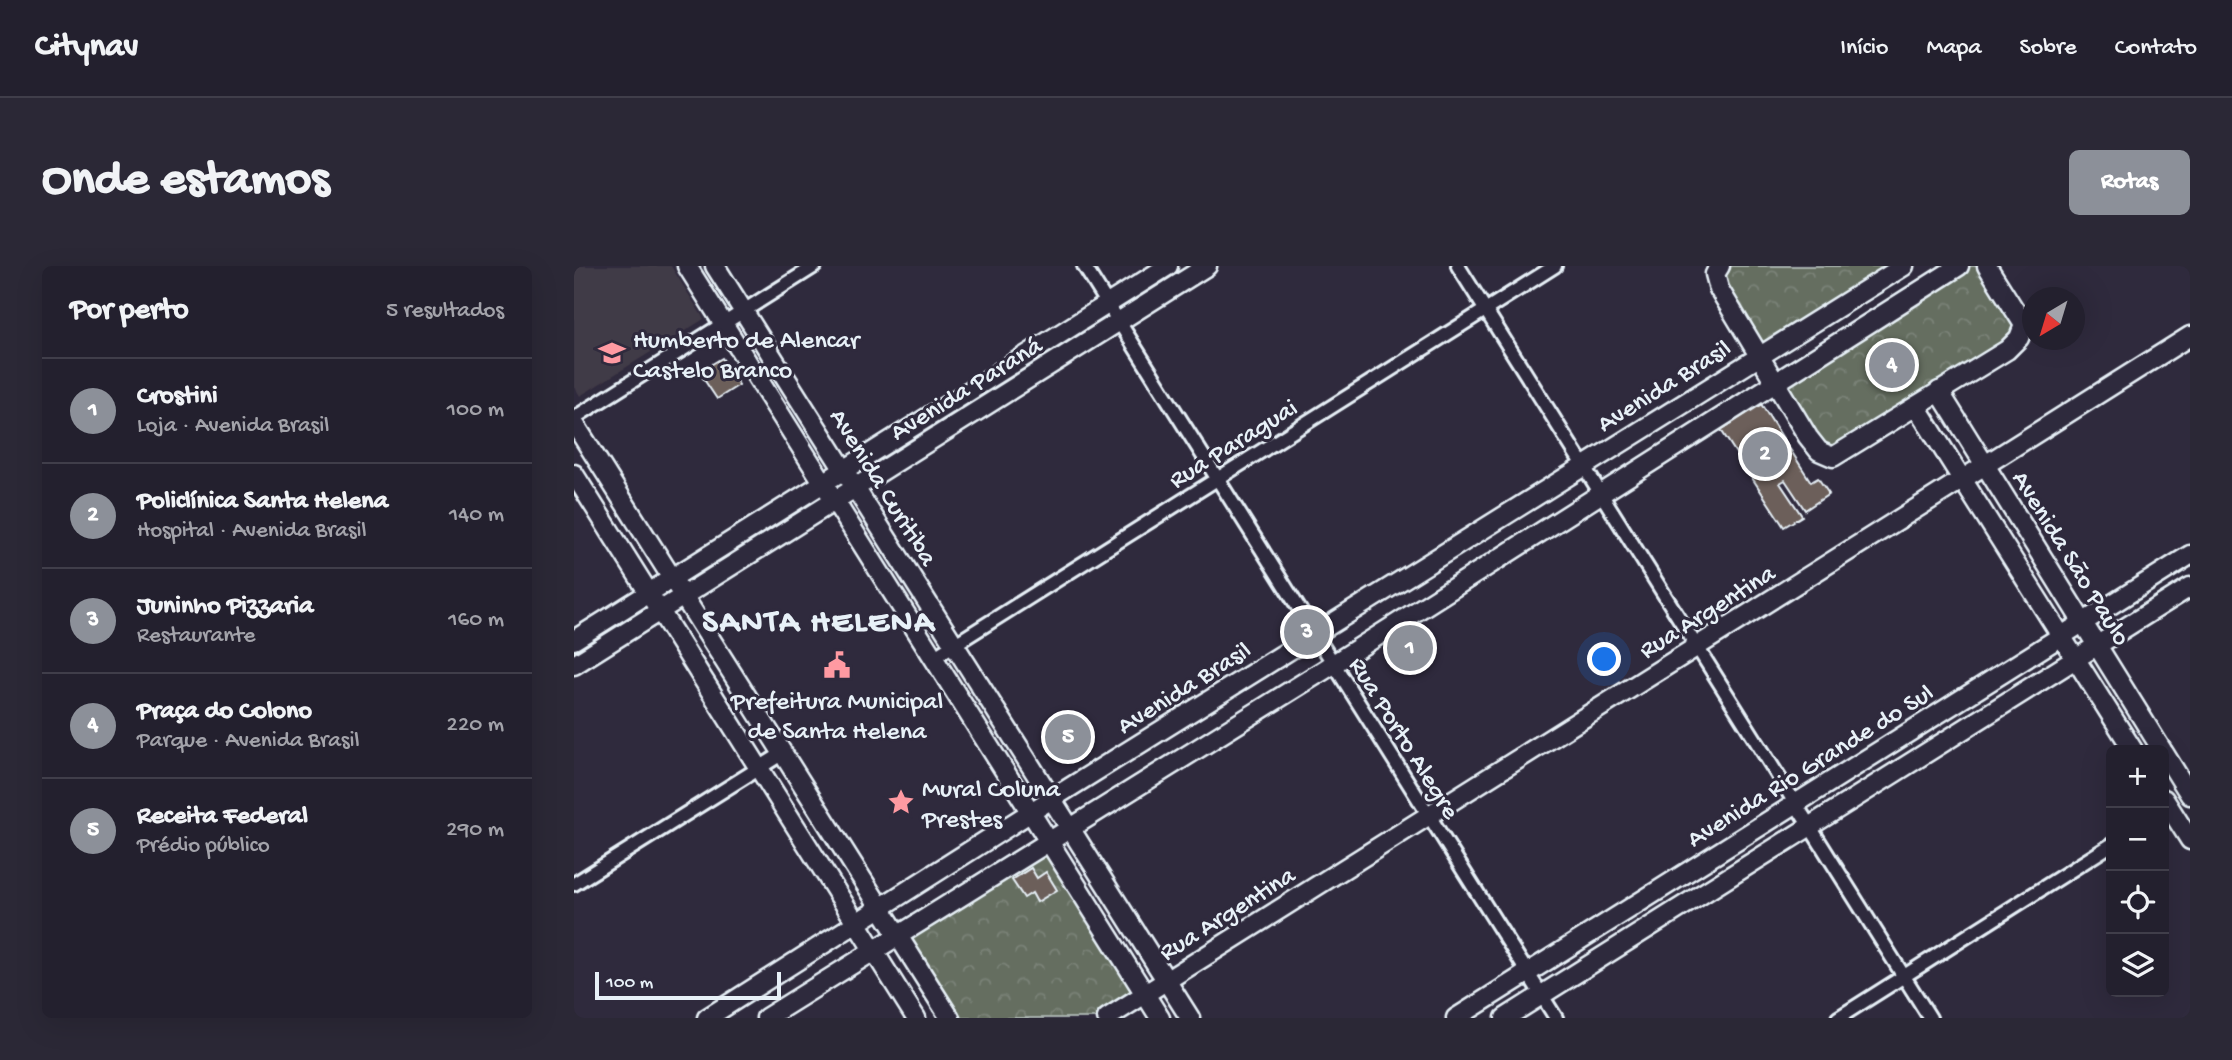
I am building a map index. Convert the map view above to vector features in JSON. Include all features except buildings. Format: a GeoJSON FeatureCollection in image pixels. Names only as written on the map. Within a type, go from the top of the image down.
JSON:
{"type":"FeatureCollection","features":[{"type":"Feature","properties":{"kind":"street","name":"Avenida Curitiba"},"geometry":{"type":"LineString","coordinates":[[687,266],[1160,1018]]}},
{"type":"Feature","properties":{"kind":"street","name":"Avenida Curitiba"},"geometry":{"type":"LineString","coordinates":[[715,266],[1190,1018]]}},
{"type":"Feature","properties":{"kind":"street"},"geometry":{"type":"LineString","coordinates":[[815,266],[574,420],[950,1018]]}},
{"type":"Feature","properties":{"kind":"street","name":"Rua Porto Alegre"},"geometry":{"type":"LineString","coordinates":[[1084,266],[1556,1018]]}},
{"type":"Feature","properties":{"kind":"street","name":"Avenida Paraná"},"geometry":{"type":"LineString","coordinates":[[574,640],[1168,266]]}},
{"type":"Feature","properties":{"kind":"street","name":"Avenida Paraná"},"geometry":{"type":"LineString","coordinates":[[574,665],[1207,266]]}},
{"type":"Feature","properties":{"kind":"street"},"geometry":{"type":"LineString","coordinates":[[1458,266],[1930,1018]]}},
{"type":"Feature","properties":{"kind":"street","name":"Rua Paraguai"},"geometry":{"type":"LineString","coordinates":[[933,657],[1555,266]]}},
{"type":"Feature","properties":{"kind":"street","name":"Avenida Brasil"},"geometry":{"type":"LineString","coordinates":[[1720,266],[1715,274],[1719,289],[1774,382],[1819,451],[1833,457],[2007,350],[2019,338],[2024,324],[1987,266]]}},
{"type":"Feature","properties":{"kind":"street","name":"Avenida Brasil"},"geometry":{"type":"LineString","coordinates":[[707,1018],[1051,799],[1904,266]]}},
{"type":"Feature","properties":{"kind":"street"},"geometry":{"type":"LineString","coordinates":[[766,1018],[1334,664],[1959,266]]}},
{"type":"Feature","properties":{"kind":"street","name":"Rua Argentina"},"geometry":{"type":"LineString","coordinates":[[1107,1018],[2190,335]]}},
{"type":"Feature","properties":{"kind":"street","name":"Avenida São Paulo"},"geometry":{"type":"LineString","coordinates":[[1939,391],[2159,745]]}},
{"type":"Feature","properties":{"kind":"street","name":"Avenida São Paulo"},"geometry":{"type":"LineString","coordinates":[[1916,405],[2130,745]]}},
{"type":"Feature","properties":{"kind":"street"},"geometry":{"type":"LineString","coordinates":[[941,409],[952,427]]}},
{"type":"Feature","properties":{"kind":"street"},"geometry":{"type":"LineString","coordinates":[[574,474],[915,1018]]}},
{"type":"Feature","properties":{"kind":"street"},"geometry":{"type":"LineString","coordinates":[[741,535],[753,552]]}},
{"type":"Feature","properties":{"kind":"street","name":"Avenida Rio Grande do Sul"},"geometry":{"type":"LineString","coordinates":[[1457,1018],[2190,555]]}},
{"type":"Feature","properties":{"kind":"street","name":"Avenida Rio Grande do Sul"},"geometry":{"type":"LineString","coordinates":[[1505,1018],[2190,587]]}},
{"type":"Feature","properties":{"kind":"street"},"geometry":{"type":"LineString","coordinates":[[574,884],[783,753]]}},
{"type":"Feature","properties":{"kind":"street","name":"Avenida São Paulo"},"geometry":{"type":"LineString","coordinates":[[2169,762],[2190,795]]}},
{"type":"Feature","properties":{"kind":"street"},"geometry":{"type":"LineString","coordinates":[[2169,805],[2190,795]]}},
{"type":"Feature","properties":{"kind":"street"},"geometry":{"type":"LineString","coordinates":[[2167,808],[2190,840]]}},
{"type":"Feature","properties":{"kind":"street"},"geometry":{"type":"LineString","coordinates":[[1838,1018],[2106,848]]}},
{"type":"Feature","properties":{"kind":"shaded area","name":"Humberto de Alencar Castelo Branco"},"geometry":{"type":"Polygon","coordinates":[[[574,266],[671,266],[704,319],[580,396],[574,386],[574,266]]]}},
{"type":"Feature","properties":{"kind":"green space"},"geometry":{"type":"Polygon","coordinates":[[[1725,266],[1894,266],[1761,350],[1723,287],[1725,266]]]}},
{"type":"Feature","properties":{"kind":"green space"},"geometry":{"type":"Polygon","coordinates":[[[1968,266],[1981,266],[2017,323],[2015,336],[1834,451],[1825,448],[1781,383],[1968,266]]]}},
{"type":"Feature","properties":{"kind":"green space"},"geometry":{"type":"Polygon","coordinates":[[[1047,845],[1139,993],[1100,1018],[957,1018],[906,935],[1047,845]]]}},
{"type":"Feature","properties":{"kind":"place","name":"Humberto de Alencar Castelo Branco"},"geometry":{"type":"Point","coordinates":[612,353]}},
{"type":"Feature","properties":{"kind":"place","name":"Praça do Colono"},"geometry":{"type":"Point","coordinates":[1892,365]}},
{"type":"Feature","properties":{"kind":"place","name":"Policlínica Santa Helena"},"geometry":{"type":"Point","coordinates":[1765,454]}},
{"type":"Feature","properties":{"kind":"place","name":"Juninho Pizzaria"},"geometry":{"type":"Point","coordinates":[1307,632]}},
{"type":"Feature","properties":{"kind":"place","name":"Crostini"},"geometry":{"type":"Point","coordinates":[1410,648]}},
{"type":"Feature","properties":{"kind":"place","name":"Prefeitura Municipal de Santa Helena"},"geometry":{"type":"Point","coordinates":[837,665]}},
{"type":"Feature","properties":{"kind":"place","name":"Receita Federal"},"geometry":{"type":"Point","coordinates":[1068,737]}},
{"type":"Feature","properties":{"kind":"place","name":"Mural Coluna Prestes"},"geometry":{"type":"Point","coordinates":[901,802]}},
{"type":"Feature","properties":{"kind":"district","name":"SANTA HELENA"},"geometry":{"type":"Point","coordinates":[819,618]}}]}
